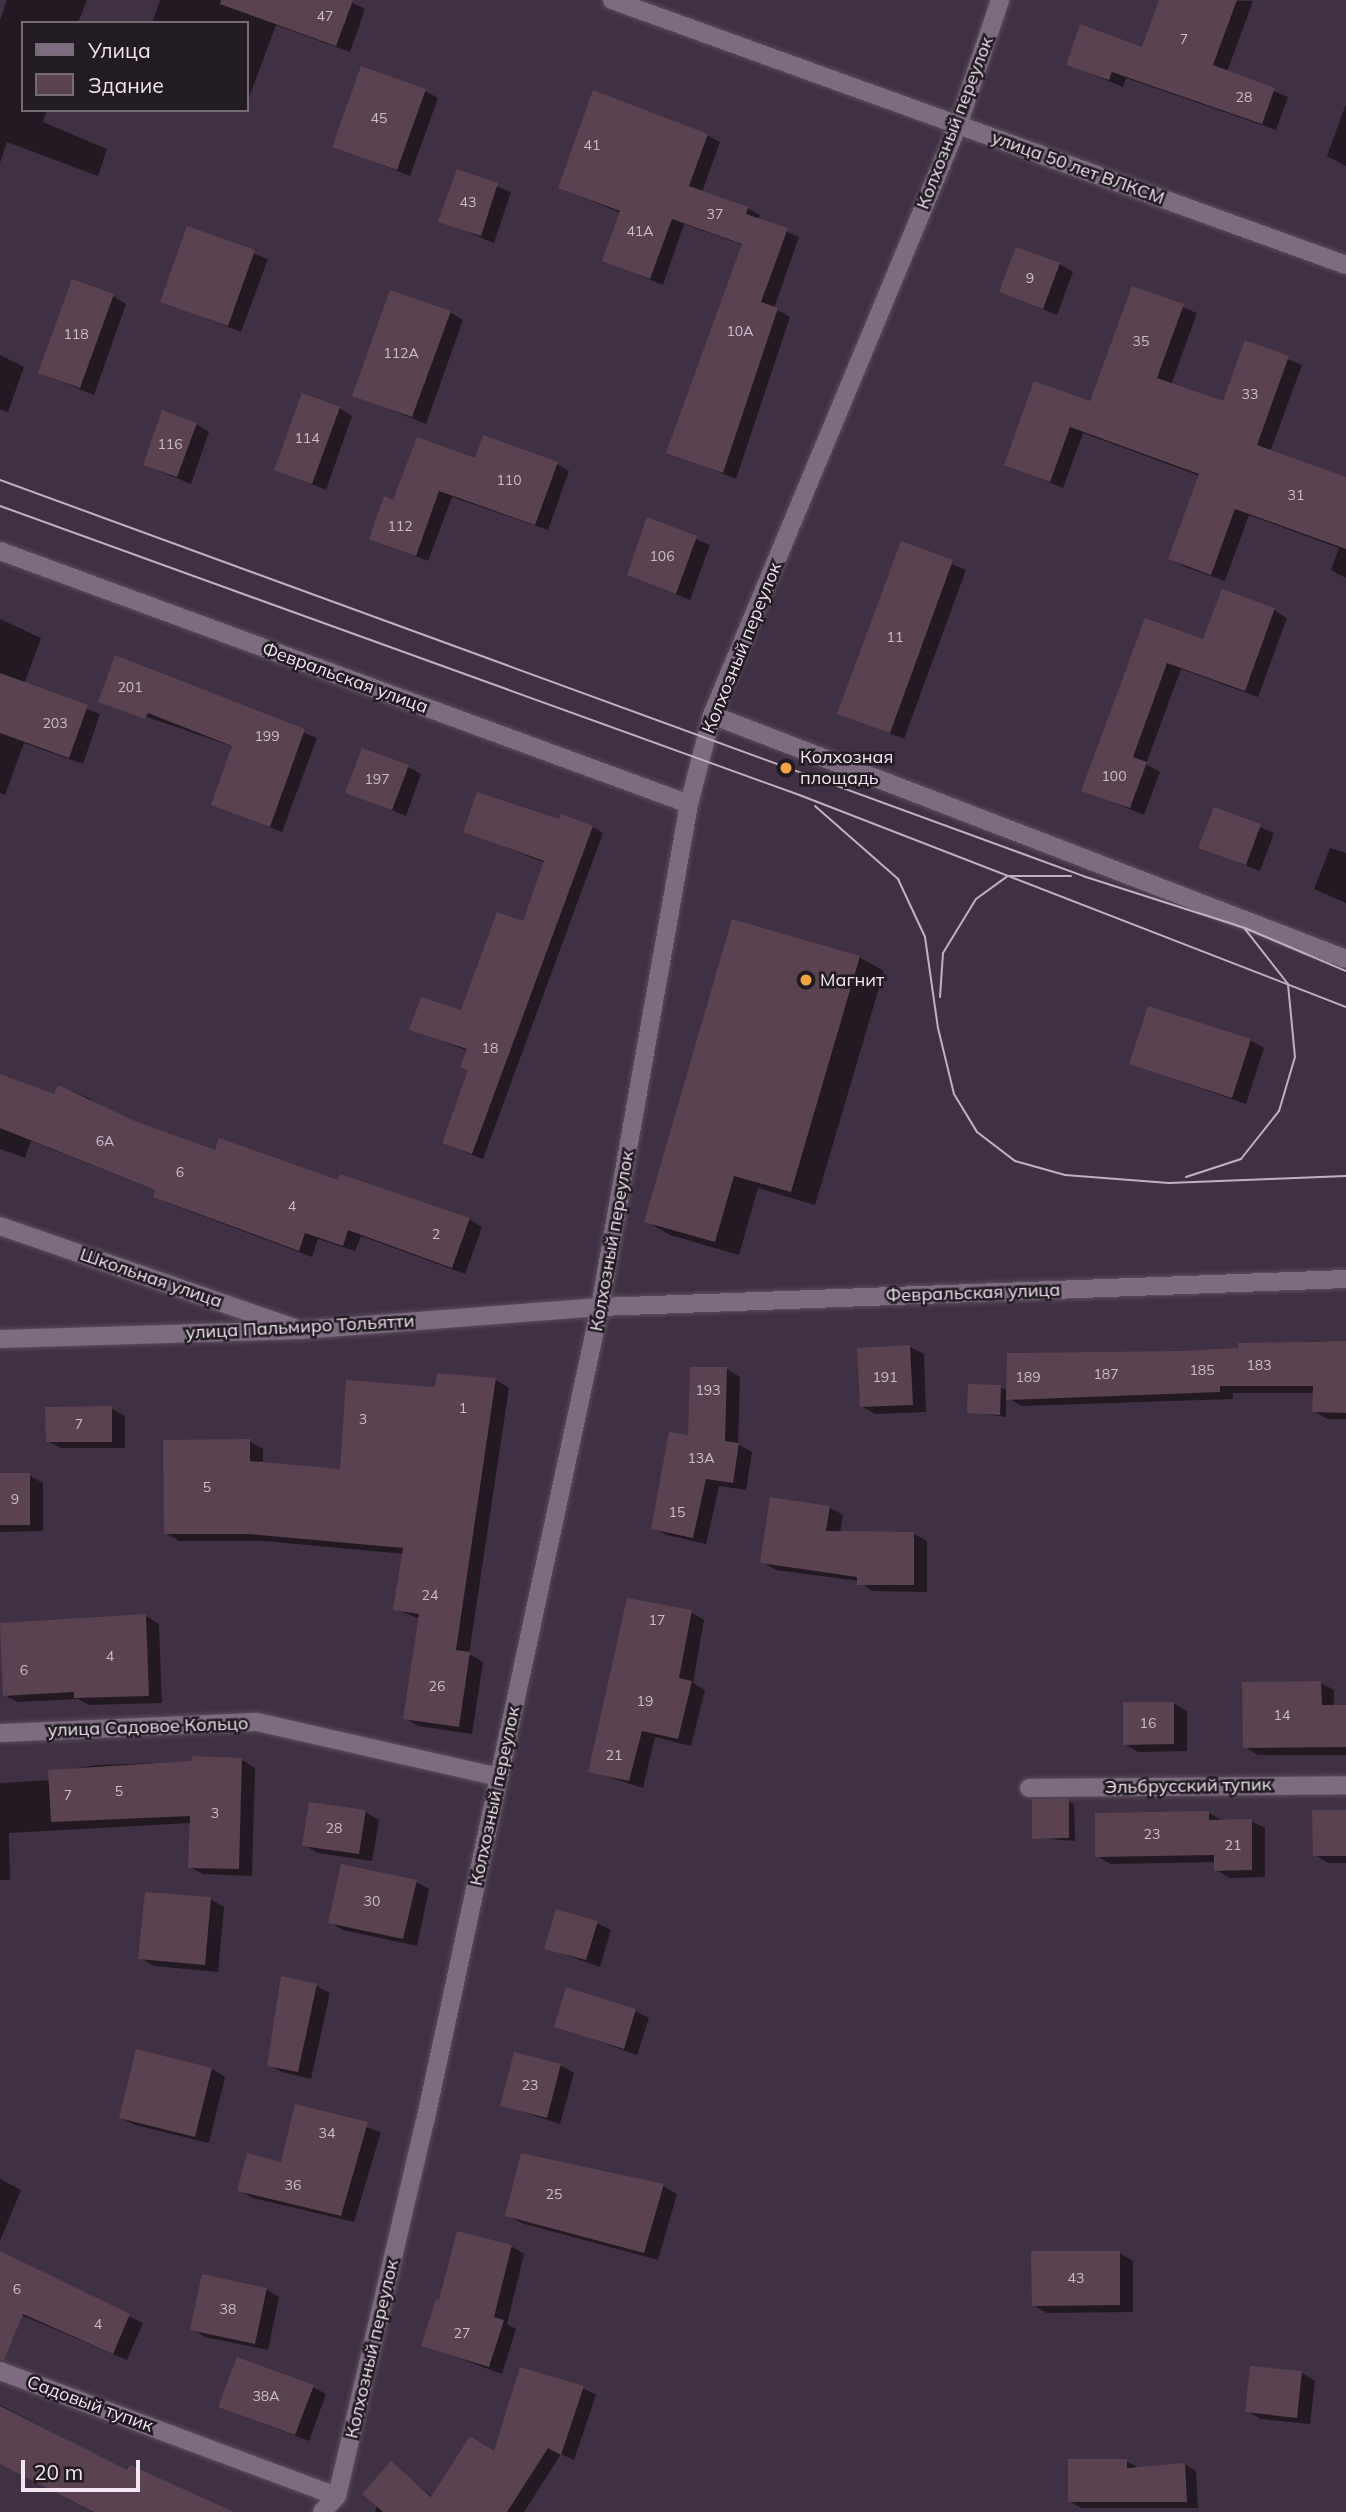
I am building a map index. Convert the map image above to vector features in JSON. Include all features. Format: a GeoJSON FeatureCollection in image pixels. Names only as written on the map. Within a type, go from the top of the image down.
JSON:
{"type":"FeatureCollection","features":[{"type":"Feature","properties":{"kind":"street","name":"улица 50 лет ВЛКСМ"},"geometry":{"type":"LineString","coordinates":[[611,0],[1346,265]]}},
{"type":"Feature","properties":{"kind":"street","name":"Колхозный переулок"},"geometry":{"type":"LineString","coordinates":[[337,2496],[499,1777],[600,1307],[689,804],[712,715],[958,125],[1000,0]]}},
{"type":"Feature","properties":{"kind":"street","name":"Февральская улица"},"geometry":{"type":"LineString","coordinates":[[0,551],[689,804]]}},
{"type":"Feature","properties":{"kind":"street"},"geometry":{"type":"LineString","coordinates":[[712,715],[1346,959]]}},
{"type":"Feature","properties":{"kind":"street","name":"Школьная улица"},"geometry":{"type":"LineString","coordinates":[[0,1226],[301,1330]]}},
{"type":"Feature","properties":{"kind":"street","name":"Февральская улица"},"geometry":{"type":"LineString","coordinates":[[600,1307],[1346,1279]]}},
{"type":"Feature","properties":{"kind":"street","name":"улица Пальмиро Тольятти"},"geometry":{"type":"LineString","coordinates":[[0,1339],[301,1330],[600,1307]]}},
{"type":"Feature","properties":{"kind":"street","name":"улица Садовое Кольцо"},"geometry":{"type":"LineString","coordinates":[[0,1733],[257,1722],[499,1777]]}},
{"type":"Feature","properties":{"kind":"street","name":"Эльбрусский тупик"},"geometry":{"type":"LineString","coordinates":[[1029,1788],[1346,1785]]}},
{"type":"Feature","properties":{"kind":"street","name":"Садовый тупик"},"geometry":{"type":"LineString","coordinates":[[0,2371],[337,2496]]}},
{"type":"Feature","properties":{"kind":"street"},"geometry":{"type":"LineString","coordinates":[[322,2512],[337,2496]]}},
{"type":"Feature","properties":{"kind":"building"},"geometry":{"type":"Polygon","coordinates":[[[221,0],[353,0],[336,46],[220,4],[221,0]]]}},
{"type":"Feature","properties":{"kind":"building"},"geometry":{"type":"Polygon","coordinates":[[[1159,0],[1237,0],[1213,65],[1275,88],[1262,124],[1112,72],[1109,80],[1066,65],[1080,24],[1142,47],[1159,0]]]}},
{"type":"Feature","properties":{"kind":"building"},"geometry":{"type":"Polygon","coordinates":[[[361,66],[426,89],[397,170],[332,147],[361,66]]]}},
{"type":"Feature","properties":{"kind":"building"},"geometry":{"type":"Polygon","coordinates":[[[593,90],[708,134],[689,186],[748,207],[746,214],[788,228],[761,302],[778,308],[723,473],[666,453],[742,244],[672,219],[650,279],[602,261],[620,211],[558,188],[593,90]]]}},
{"type":"Feature","properties":{"kind":"building"},"geometry":{"type":"Polygon","coordinates":[[[457,169],[498,183],[481,236],[438,222],[457,169]]]}},
{"type":"Feature","properties":{"kind":"building"},"geometry":{"type":"Polygon","coordinates":[[[187,226],[255,250],[228,326],[160,302],[187,226]]]}},
{"type":"Feature","properties":{"kind":"building"},"geometry":{"type":"Polygon","coordinates":[[[1016,247],[1060,263],[1043,309],[999,292],[1016,247]]]}},
{"type":"Feature","properties":{"kind":"building"},"geometry":{"type":"Polygon","coordinates":[[[72,279],[114,294],[80,388],[38,373],[72,279]]]}},
{"type":"Feature","properties":{"kind":"building"},"geometry":{"type":"Polygon","coordinates":[[[1132,286],[1184,304],[1157,378],[1223,401],[1245,340],[1289,356],[1257,445],[1346,477],[1346,549],[1235,509],[1211,575],[1168,559],[1199,474],[1070,427],[1050,482],[1004,465],[1034,381],[1090,401],[1132,286]]]}},
{"type":"Feature","properties":{"kind":"building"},"geometry":{"type":"Polygon","coordinates":[[[390,290],[451,311],[412,417],[352,396],[390,290]]]}},
{"type":"Feature","properties":{"kind":"building"},"geometry":{"type":"Polygon","coordinates":[[[302,393],[340,407],[312,484],[274,470],[302,393]]]}},
{"type":"Feature","properties":{"kind":"building"},"geometry":{"type":"Polygon","coordinates":[[[162,410],[197,423],[177,477],[143,465],[162,410]]]}},
{"type":"Feature","properties":{"kind":"building"},"geometry":{"type":"Polygon","coordinates":[[[483,435],[558,462],[535,525],[439,491],[416,556],[369,539],[384,496],[393,500],[417,437],[475,458],[483,435]]]}},
{"type":"Feature","properties":{"kind":"building"},"geometry":{"type":"Polygon","coordinates":[[[647,517],[697,536],[676,594],[627,575],[647,517]]]}},
{"type":"Feature","properties":{"kind":"building"},"geometry":{"type":"Polygon","coordinates":[[[901,541],[953,560],[890,733],[837,714],[901,541]]]}},
{"type":"Feature","properties":{"kind":"building"},"geometry":{"type":"Polygon","coordinates":[[[1222,589],[1275,608],[1245,691],[1167,663],[1133,757],[1147,762],[1130,808],[1081,791],[1145,618],[1203,639],[1222,589]]]}},
{"type":"Feature","properties":{"kind":"building"},"geometry":{"type":"Polygon","coordinates":[[[115,655],[305,729],[270,827],[211,805],[232,746],[148,713],[145,719],[98,702],[115,655]]]}},
{"type":"Feature","properties":{"kind":"building"},"geometry":{"type":"Polygon","coordinates":[[[0,673],[88,705],[69,758],[0,733],[0,673]]]}},
{"type":"Feature","properties":{"kind":"building"},"geometry":{"type":"Polygon","coordinates":[[[362,748],[409,765],[392,810],[345,793],[362,748]]]}},
{"type":"Feature","properties":{"kind":"building"},"geometry":{"type":"Polygon","coordinates":[[[477,792],[559,819],[561,814],[593,826],[472,1154],[442,1143],[468,1070],[460,1067],[467,1049],[409,1030],[421,997],[461,1010],[497,912],[523,921],[544,861],[463,832],[477,792]]]}},
{"type":"Feature","properties":{"kind":"building"},"geometry":{"type":"Polygon","coordinates":[[[1214,807],[1261,824],[1246,865],[1198,848],[1214,807]]]}},
{"type":"Feature","properties":{"kind":"building"},"geometry":{"type":"Polygon","coordinates":[[[732,919],[860,956],[791,1192],[734,1176],[715,1242],[644,1222],[732,919]]]}},
{"type":"Feature","properties":{"kind":"building"},"geometry":{"type":"Polygon","coordinates":[[[1148,1006],[1251,1039],[1232,1098],[1129,1064],[1148,1006]]]}},
{"type":"Feature","properties":{"kind":"building"},"geometry":{"type":"Polygon","coordinates":[[[0,1074],[54,1094],[58,1085],[135,1121],[215,1150],[219,1138],[338,1180],[340,1174],[470,1218],[452,1268],[348,1230],[343,1246],[305,1233],[299,1251],[153,1197],[155,1190],[0,1128],[0,1074]]]}},
{"type":"Feature","properties":{"kind":"building"},"geometry":{"type":"Polygon","coordinates":[[[1346,1341],[1346,1413],[1312,1412],[1313,1386],[1220,1386],[1220,1392],[1006,1400],[1007,1353],[1183,1351],[1238,1348],[1238,1343],[1346,1341]]]}},
{"type":"Feature","properties":{"kind":"building"},"geometry":{"type":"Polygon","coordinates":[[[910,1345],[913,1405],[860,1407],[857,1348],[910,1345]]]}},
{"type":"Feature","properties":{"kind":"building"},"geometry":{"type":"Polygon","coordinates":[[[690,1367],[727,1367],[725,1441],[739,1443],[733,1483],[706,1479],[693,1538],[651,1529],[669,1432],[688,1435],[690,1367]]]}},
{"type":"Feature","properties":{"kind":"building"},"geometry":{"type":"Polygon","coordinates":[[[437,1373],[496,1378],[456,1650],[470,1652],[459,1727],[403,1719],[419,1614],[393,1610],[403,1548],[249,1534],[164,1534],[163,1440],[250,1439],[250,1461],[340,1469],[346,1380],[435,1387],[437,1373]]]}},
{"type":"Feature","properties":{"kind":"building"},"geometry":{"type":"Polygon","coordinates":[[[968,1384],[1001,1385],[1000,1415],[967,1413],[968,1384]]]}},
{"type":"Feature","properties":{"kind":"building"},"geometry":{"type":"Polygon","coordinates":[[[112,1406],[112,1442],[46,1442],[45,1407],[112,1406]]]}},
{"type":"Feature","properties":{"kind":"building"},"geometry":{"type":"Polygon","coordinates":[[[0,1473],[30,1473],[30,1525],[0,1525],[0,1473]]]}},
{"type":"Feature","properties":{"kind":"building"},"geometry":{"type":"Polygon","coordinates":[[[770,1497],[830,1506],[826,1531],[914,1532],[914,1585],[857,1585],[857,1577],[760,1563],[770,1497]]]}},
{"type":"Feature","properties":{"kind":"building"},"geometry":{"type":"Polygon","coordinates":[[[627,1598],[692,1610],[679,1678],[692,1681],[678,1739],[642,1731],[629,1781],[588,1772],[627,1598]]]}},
{"type":"Feature","properties":{"kind":"building"},"geometry":{"type":"Polygon","coordinates":[[[146,1614],[149,1696],[74,1698],[74,1692],[3,1696],[0,1623],[146,1614]]]}},
{"type":"Feature","properties":{"kind":"building"},"geometry":{"type":"Polygon","coordinates":[[[1321,1681],[1322,1705],[1346,1705],[1346,1747],[1243,1748],[1242,1682],[1321,1681]]]}},
{"type":"Feature","properties":{"kind":"building"},"geometry":{"type":"Polygon","coordinates":[[[1123,1702],[1174,1702],[1174,1744],[1123,1745],[1123,1702]]]}},
{"type":"Feature","properties":{"kind":"building"},"geometry":{"type":"Polygon","coordinates":[[[192,1756],[242,1758],[239,1869],[188,1868],[190,1816],[51,1822],[48,1770],[191,1761],[192,1756]]]}},
{"type":"Feature","properties":{"kind":"building"},"geometry":{"type":"Polygon","coordinates":[[[1032,1799],[1069,1799],[1069,1838],[1032,1839],[1032,1799]]]}},
{"type":"Feature","properties":{"kind":"building"},"geometry":{"type":"Polygon","coordinates":[[[309,1802],[366,1810],[359,1854],[302,1846],[309,1802]]]}},
{"type":"Feature","properties":{"kind":"building"},"geometry":{"type":"Polygon","coordinates":[[[1312,1810],[1346,1810],[1346,1856],[1313,1856],[1312,1810]]]}},
{"type":"Feature","properties":{"kind":"building"},"geometry":{"type":"Polygon","coordinates":[[[1209,1811],[1209,1820],[1252,1819],[1252,1870],[1214,1871],[1214,1855],[1095,1857],[1095,1813],[1209,1811]]]}},
{"type":"Feature","properties":{"kind":"building"},"geometry":{"type":"Polygon","coordinates":[[[341,1864],[417,1880],[403,1939],[328,1923],[341,1864]]]}},
{"type":"Feature","properties":{"kind":"building"},"geometry":{"type":"Polygon","coordinates":[[[145,1892],[211,1897],[205,1965],[138,1959],[145,1892]]]}},
{"type":"Feature","properties":{"kind":"building"},"geometry":{"type":"Polygon","coordinates":[[[556,1909],[598,1921],[586,1960],[544,1949],[556,1909]]]}},
{"type":"Feature","properties":{"kind":"building"},"geometry":{"type":"Polygon","coordinates":[[[281,1976],[317,1984],[298,2072],[267,2066],[281,1976]]]}},
{"type":"Feature","properties":{"kind":"building"},"geometry":{"type":"Polygon","coordinates":[[[566,1987],[636,2009],[624,2049],[554,2027],[566,1987]]]}},
{"type":"Feature","properties":{"kind":"building"},"geometry":{"type":"Polygon","coordinates":[[[136,2049],[212,2068],[195,2137],[119,2118],[136,2049]]]}},
{"type":"Feature","properties":{"kind":"building"},"geometry":{"type":"Polygon","coordinates":[[[514,2052],[561,2064],[547,2118],[500,2106],[514,2052]]]}},
{"type":"Feature","properties":{"kind":"building"},"geometry":{"type":"Polygon","coordinates":[[[295,2104],[368,2122],[341,2216],[237,2191],[247,2153],[281,2162],[295,2104]]]}},
{"type":"Feature","properties":{"kind":"building"},"geometry":{"type":"Polygon","coordinates":[[[521,2153],[664,2184],[644,2253],[505,2216],[521,2153]]]}},
{"type":"Feature","properties":{"kind":"building"},"geometry":{"type":"Polygon","coordinates":[[[457,2231],[512,2245],[494,2317],[504,2320],[489,2367],[421,2346],[436,2299],[439,2300],[457,2231]]]}},
{"type":"Feature","properties":{"kind":"building"},"geometry":{"type":"Polygon","coordinates":[[[0,2251],[130,2314],[113,2354],[23,2314],[4,2360],[0,2360],[0,2251]]]}},
{"type":"Feature","properties":{"kind":"building"},"geometry":{"type":"Polygon","coordinates":[[[1031,2251],[1120,2251],[1120,2305],[1032,2306],[1031,2251]]]}},
{"type":"Feature","properties":{"kind":"building"},"geometry":{"type":"Polygon","coordinates":[[[202,2274],[267,2288],[255,2344],[190,2330],[202,2274]]]}},
{"type":"Feature","properties":{"kind":"building"},"geometry":{"type":"Polygon","coordinates":[[[237,2357],[314,2385],[295,2435],[218,2407],[237,2357]]]}},
{"type":"Feature","properties":{"kind":"building"},"geometry":{"type":"Polygon","coordinates":[[[1250,2366],[1302,2371],[1297,2418],[1245,2412],[1250,2366]]]}},
{"type":"Feature","properties":{"kind":"building"},"geometry":{"type":"Polygon","coordinates":[[[520,2367],[584,2386],[561,2455],[548,2448],[507,2512],[383,2512],[362,2494],[391,2461],[431,2497],[470,2436],[494,2451],[520,2367]]]}},
{"type":"Feature","properties":{"kind":"building"},"geometry":{"type":"Polygon","coordinates":[[[0,2406],[127,2470],[130,2465],[234,2512],[94,2512],[0,2464],[0,2406]]]}},
{"type":"Feature","properties":{"kind":"building"},"geometry":{"type":"Polygon","coordinates":[[[1068,2459],[1127,2459],[1127,2468],[1185,2463],[1187,2502],[1068,2502],[1068,2459]]]}},
{"type":"Feature","properties":{"kind":"tram line"},"geometry":{"type":"LineString","coordinates":[[0,480],[1083,876],[1245,928],[1346,971]]}},
{"type":"Feature","properties":{"kind":"tram line"},"geometry":{"type":"LineString","coordinates":[[0,506],[802,796],[1346,1007]]}},
{"type":"Feature","properties":{"kind":"tram line"},"geometry":{"type":"LineString","coordinates":[[815,806],[898,879],[925,937],[938,1028],[954,1094],[977,1132],[1015,1161],[1065,1175],[1169,1183],[1346,1176]]}},
{"type":"Feature","properties":{"kind":"tram line"},"geometry":{"type":"LineString","coordinates":[[940,997],[943,953],[976,899],[1008,876],[1071,876]]}},
{"type":"Feature","properties":{"kind":"tram line"},"geometry":{"type":"LineString","coordinates":[[1186,1177],[1241,1159],[1279,1111],[1295,1057],[1288,984],[1245,929]]}},
{"type":"Feature","properties":{"kind":"place","name":"Колхозная площадь"},"geometry":{"type":"Point","coordinates":[786,768]}},
{"type":"Feature","properties":{"kind":"place","name":"Магнит"},"geometry":{"type":"Point","coordinates":[806,980]}}]}
